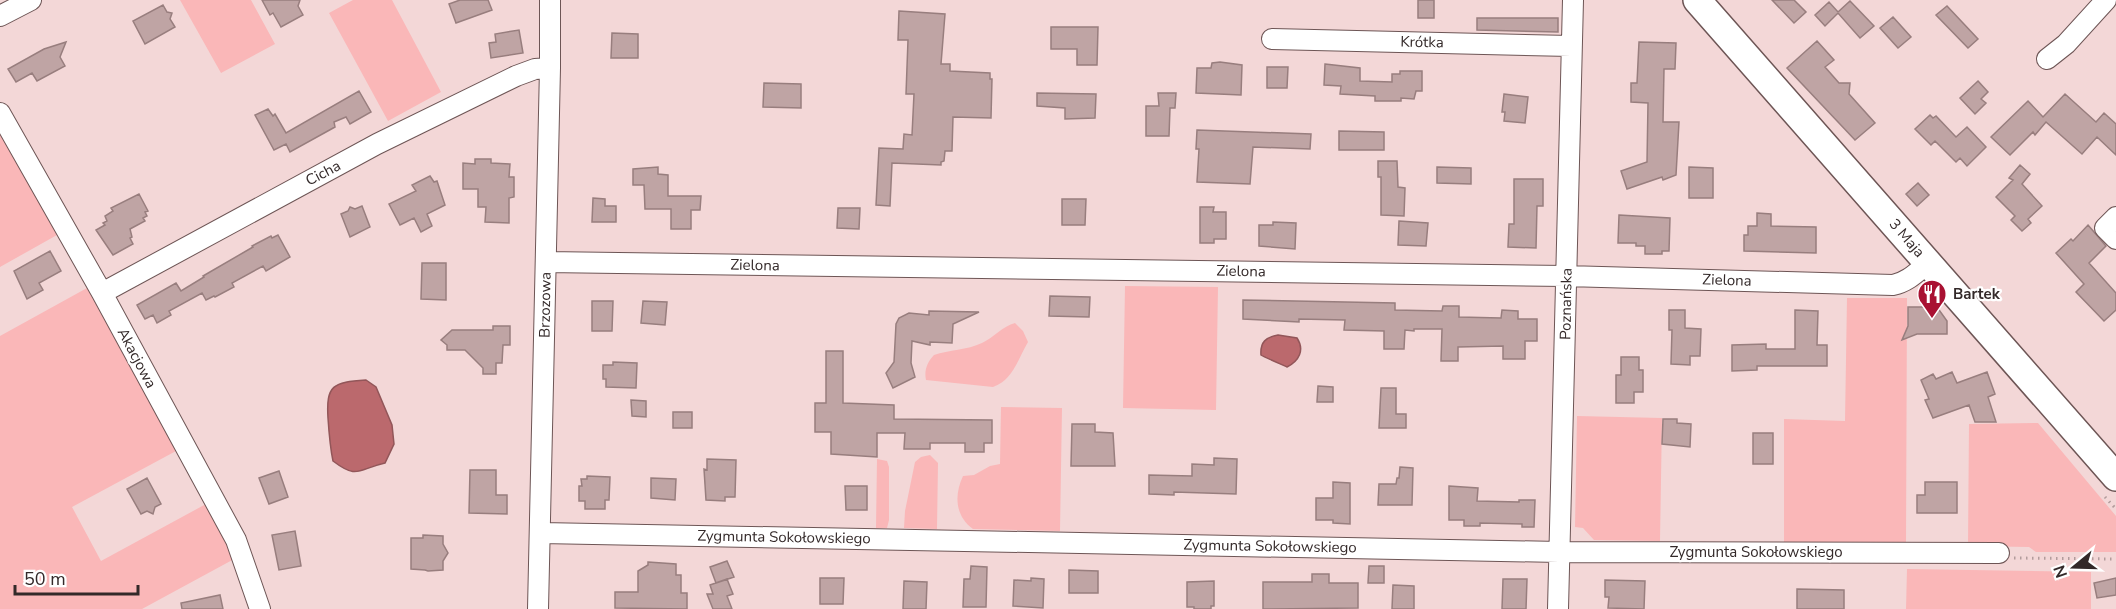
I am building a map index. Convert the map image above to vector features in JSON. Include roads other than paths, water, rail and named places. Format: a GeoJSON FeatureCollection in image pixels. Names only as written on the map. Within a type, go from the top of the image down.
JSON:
{"type":"FeatureCollection","features":[{"type":"Feature","properties":{"kind":"street"},"geometry":{"type":"LineString","coordinates":[[0,16],[31,0]]}},
{"type":"Feature","properties":{"kind":"street","name":"Brzozowa"},"geometry":{"type":"LineString","coordinates":[[538,609],[550,0]]}},
{"type":"Feature","properties":{"kind":"street","name":"Poznańska"},"geometry":{"type":"LineString","coordinates":[[1558,609],[1573,0]]}},
{"type":"Feature","properties":{"kind":"street","name":"3 Maja"},"geometry":{"type":"LineString","coordinates":[[1697,0],[2116,477]]}},
{"type":"Feature","properties":{"kind":"street"},"geometry":{"type":"LineString","coordinates":[[2047,59],[2066,44],[2106,0]]}},
{"type":"Feature","properties":{"kind":"street","name":"Krótka"},"geometry":{"type":"LineString","coordinates":[[1272,39],[1571,46]]}},
{"type":"Feature","properties":{"kind":"street","name":"Cicha"},"geometry":{"type":"LineString","coordinates":[[102,292],[377,144],[516,75],[535,69],[550,68]]}},
{"type":"Feature","properties":{"kind":"street","name":"Akacjowa"},"geometry":{"type":"LineString","coordinates":[[0,113],[102,292],[236,540],[260,609]]}},
{"type":"Feature","properties":{"kind":"street"},"geometry":{"type":"LineString","coordinates":[[2116,217],[2105,228],[2116,239]]}},
{"type":"Feature","properties":{"kind":"street","name":"Zielona"},"geometry":{"type":"LineString","coordinates":[[546,262],[1566,276],[1893,285],[1911,278],[1928,263]]}},
{"type":"Feature","properties":{"kind":"street","name":"Zygmunta Sokołowskiego"},"geometry":{"type":"LineString","coordinates":[[541,533],[1559,552],[1995,553]]}},
{"type":"Feature","properties":{"kind":"place","name":"Bartek"},"geometry":{"type":"Point","coordinates":[1932,320]}}]}
